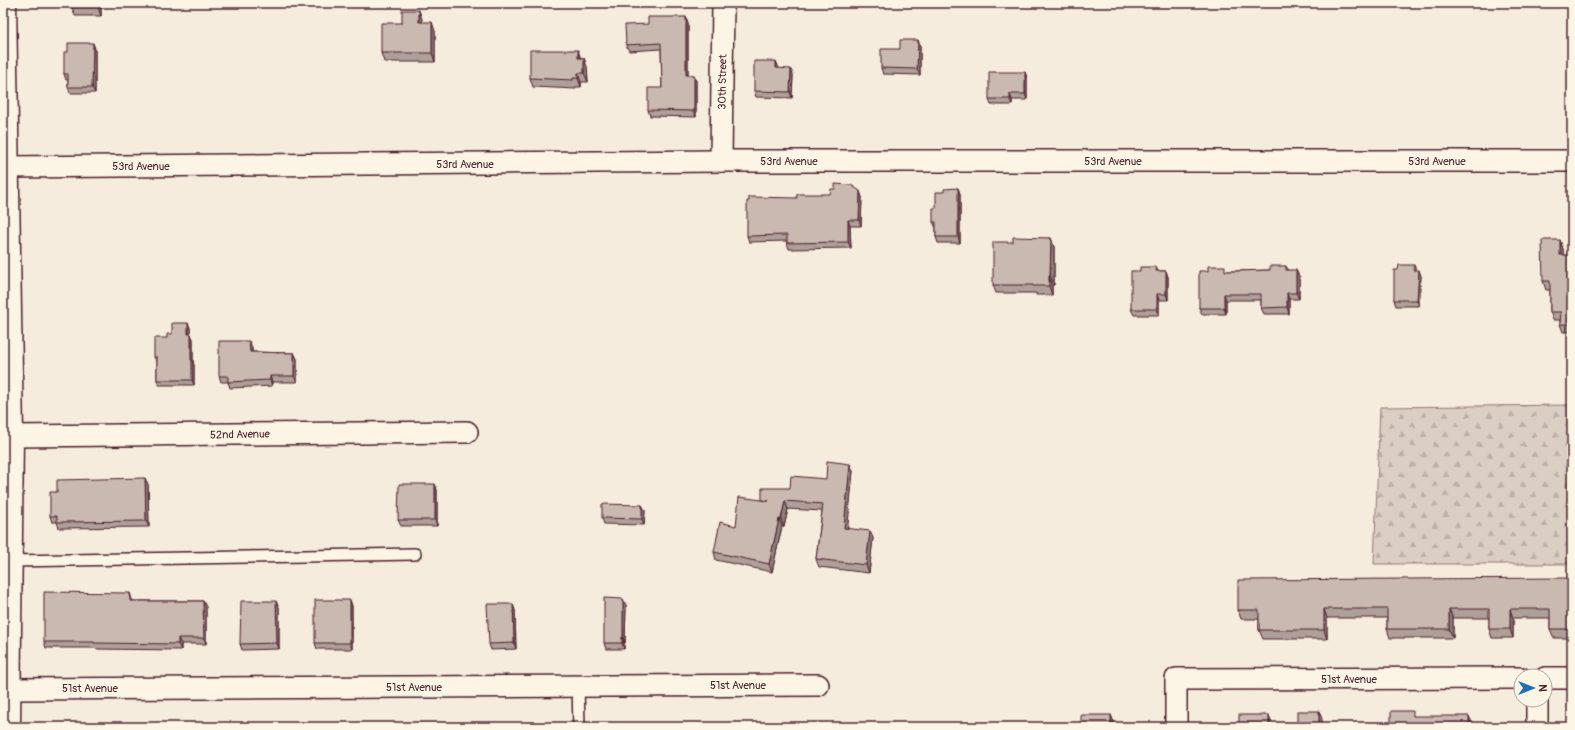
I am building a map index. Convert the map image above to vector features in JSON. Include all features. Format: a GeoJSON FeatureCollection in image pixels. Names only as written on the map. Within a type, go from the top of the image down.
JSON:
{"type":"FeatureCollection","features":[{"type":"Feature","properties":{"kind":"main road"},"geometry":{"type":"LineString","coordinates":[[5,3],[7,167],[5,216],[12,436],[9,727]]}},
{"type":"Feature","properties":{"kind":"street","name":"30th Street"},"geometry":{"type":"LineString","coordinates":[[721,161],[723,3]]}},
{"type":"Feature","properties":{"kind":"street","name":"53rd Avenue"},"geometry":{"type":"LineString","coordinates":[[7,167],[721,161],[1572,161]]}},
{"type":"Feature","properties":{"kind":"street","name":"52nd Avenue"},"geometry":{"type":"LineString","coordinates":[[12,436],[467,432]]}},
{"type":"Feature","properties":{"kind":"street","name":"51st Avenue"},"geometry":{"type":"LineString","coordinates":[[1176,727],[1176,679],[1513,678]]}},
{"type":"Feature","properties":{"kind":"street"},"geometry":{"type":"LineString","coordinates":[[1553,678],[1572,678]]}},
{"type":"Feature","properties":{"kind":"street","name":"51st Avenue"},"geometry":{"type":"LineString","coordinates":[[9,689],[818,685]]}},
{"type":"Feature","properties":{"kind":"street"},"geometry":{"type":"LineString","coordinates":[[1537,708],[1537,727]]}},
{"type":"Feature","properties":{"kind":"lane"},"geometry":{"type":"LineString","coordinates":[[10,561],[415,554]]}},
{"type":"Feature","properties":{"kind":"lane"},"geometry":{"type":"LineString","coordinates":[[578,686],[579,727]]}},
{"type":"Feature","properties":{"kind":"green space"},"geometry":{"type":"Polygon","coordinates":[[[1572,405],[1572,564],[1374,564],[1380,407],[1572,405]]]}},
{"type":"Feature","properties":{"kind":"building"},"geometry":{"type":"Polygon","coordinates":[[[72,3],[98,3],[98,7],[72,7],[72,3]]]}},
{"type":"Feature","properties":{"kind":"building"},"geometry":{"type":"Polygon","coordinates":[[[402,10],[419,10],[419,22],[432,22],[432,53],[381,53],[381,23],[402,23],[402,10]]]}},
{"type":"Feature","properties":{"kind":"building"},"geometry":{"type":"Polygon","coordinates":[[[648,17],[686,17],[686,75],[694,75],[694,111],[648,110],[648,88],[662,88],[661,43],[626,45],[625,25],[648,24],[648,17]]]}},
{"type":"Feature","properties":{"kind":"building"},"geometry":{"type":"Polygon","coordinates":[[[900,40],[918,40],[917,69],[881,68],[881,49],[900,49],[900,40]]]}},
{"type":"Feature","properties":{"kind":"building"},"geometry":{"type":"Polygon","coordinates":[[[68,43],[93,43],[92,87],[68,87],[68,74],[64,74],[64,52],[68,52],[68,43]]]}},
{"type":"Feature","properties":{"kind":"building"},"geometry":{"type":"Polygon","coordinates":[[[530,50],[578,50],[578,58],[584,58],[584,73],[578,73],[578,78],[573,78],[573,80],[530,78],[530,50]]]}},
{"type":"Feature","properties":{"kind":"building"},"geometry":{"type":"Polygon","coordinates":[[[754,61],[776,61],[776,68],[791,69],[790,92],[754,91],[754,61]]]}},
{"type":"Feature","properties":{"kind":"building"},"geometry":{"type":"Polygon","coordinates":[[[989,72],[1025,72],[1025,94],[1010,94],[1010,99],[989,99],[989,72]]]}},
{"type":"Feature","properties":{"kind":"building"},"geometry":{"type":"Polygon","coordinates":[[[835,184],[851,185],[860,191],[859,220],[848,220],[848,242],[787,243],[787,235],[747,236],[747,201],[749,201],[749,197],[797,198],[797,194],[830,194],[831,189],[835,189],[835,184]]]}},
{"type":"Feature","properties":{"kind":"building"},"geometry":{"type":"Polygon","coordinates":[[[958,188],[958,237],[936,237],[936,222],[933,222],[933,208],[936,208],[936,192],[944,192],[944,189],[958,188]]]}},
{"type":"Feature","properties":{"kind":"building"},"geometry":{"type":"Polygon","coordinates":[[[1013,237],[1051,238],[1049,286],[993,285],[993,242],[1013,242],[1013,237]]]}},
{"type":"Feature","properties":{"kind":"building"},"geometry":{"type":"Polygon","coordinates":[[[1542,240],[1560,240],[1560,255],[1572,255],[1572,324],[1560,324],[1561,312],[1550,312],[1550,281],[1543,281],[1542,240]]]}},
{"type":"Feature","properties":{"kind":"building"},"geometry":{"type":"Polygon","coordinates":[[[1399,265],[1414,265],[1414,270],[1419,270],[1417,300],[1394,300],[1394,270],[1398,270],[1399,265]]]}},
{"type":"Feature","properties":{"kind":"building"},"geometry":{"type":"Polygon","coordinates":[[[1208,266],[1225,266],[1225,271],[1236,271],[1270,270],[1270,266],[1286,266],[1286,270],[1296,270],[1296,293],[1287,293],[1287,307],[1261,308],[1261,294],[1224,294],[1224,308],[1199,308],[1199,271],[1208,271],[1208,266]]]}},
{"type":"Feature","properties":{"kind":"building"},"geometry":{"type":"Polygon","coordinates":[[[1140,267],[1156,267],[1156,271],[1166,271],[1166,294],[1157,294],[1157,309],[1131,309],[1131,271],[1140,271],[1140,267]]]}},
{"type":"Feature","properties":{"kind":"building"},"geometry":{"type":"Polygon","coordinates":[[[172,323],[188,323],[188,334],[191,334],[192,380],[157,380],[157,357],[154,357],[154,338],[167,338],[167,334],[172,334],[172,323]]]}},
{"type":"Feature","properties":{"kind":"building"},"geometry":{"type":"Polygon","coordinates":[[[219,341],[249,341],[250,352],[294,353],[294,376],[270,376],[270,380],[228,382],[228,376],[219,376],[219,341]]]}},
{"type":"Feature","properties":{"kind":"building"},"geometry":{"type":"Polygon","coordinates":[[[827,461],[850,464],[844,528],[870,531],[866,565],[816,559],[823,504],[785,501],[781,519],[779,519],[769,564],[714,552],[720,522],[736,526],[739,497],[769,501],[762,500],[762,488],[790,488],[791,476],[826,479],[827,461]]]}},
{"type":"Feature","properties":{"kind":"building"},"geometry":{"type":"Polygon","coordinates":[[[145,478],[146,521],[57,522],[57,516],[50,516],[50,492],[57,492],[57,480],[145,478]]]}},
{"type":"Feature","properties":{"kind":"building"},"geometry":{"type":"Polygon","coordinates":[[[399,484],[435,484],[435,520],[398,520],[399,484]]]}},
{"type":"Feature","properties":{"kind":"building"},"geometry":{"type":"Polygon","coordinates":[[[602,504],[642,505],[642,519],[602,518],[602,504]]]}},
{"type":"Feature","properties":{"kind":"building"},"geometry":{"type":"Polygon","coordinates":[[[1572,578],[1572,629],[1550,629],[1550,609],[1510,609],[1510,629],[1489,629],[1489,609],[1449,609],[1449,629],[1387,629],[1387,609],[1324,609],[1324,630],[1259,630],[1259,610],[1238,610],[1238,580],[1572,578]]]}},
{"type":"Feature","properties":{"kind":"building"},"geometry":{"type":"Polygon","coordinates":[[[44,592],[130,593],[130,601],[203,601],[204,638],[178,638],[178,644],[44,642],[44,592]]]}},
{"type":"Feature","properties":{"kind":"building"},"geometry":{"type":"Polygon","coordinates":[[[604,598],[623,599],[622,643],[604,643],[604,598]]]}},
{"type":"Feature","properties":{"kind":"building"},"geometry":{"type":"Polygon","coordinates":[[[315,600],[350,600],[350,643],[315,643],[315,600]]]}},
{"type":"Feature","properties":{"kind":"building"},"geometry":{"type":"Polygon","coordinates":[[[241,601],[276,601],[277,643],[240,644],[241,601]]]}},
{"type":"Feature","properties":{"kind":"building"},"geometry":{"type":"Polygon","coordinates":[[[487,604],[513,604],[514,643],[489,644],[487,604]]]}},
{"type":"Feature","properties":{"kind":"building"},"geometry":{"type":"Polygon","coordinates":[[[1297,711],[1319,711],[1319,727],[1297,727],[1297,711]]]}},
{"type":"Feature","properties":{"kind":"building"},"geometry":{"type":"Polygon","coordinates":[[[1391,711],[1413,711],[1413,716],[1469,716],[1469,727],[1391,727],[1391,711]]]}},
{"type":"Feature","properties":{"kind":"building"},"geometry":{"type":"Polygon","coordinates":[[[1081,715],[1111,715],[1111,727],[1081,727],[1081,715]]]}},
{"type":"Feature","properties":{"kind":"building"},"geometry":{"type":"Polygon","coordinates":[[[1239,715],[1269,715],[1269,727],[1239,727],[1239,715]]]}},
{"type":"Feature","properties":{"kind":"building"},"geometry":{"type":"Polygon","coordinates":[[[437,724],[437,727],[353,727],[353,725],[437,724]]]}},
{"type":"Feature","properties":{"kind":"building"},"geometry":{"type":"Polygon","coordinates":[[[145,726],[145,727],[55,727],[145,726]]]}}]}
